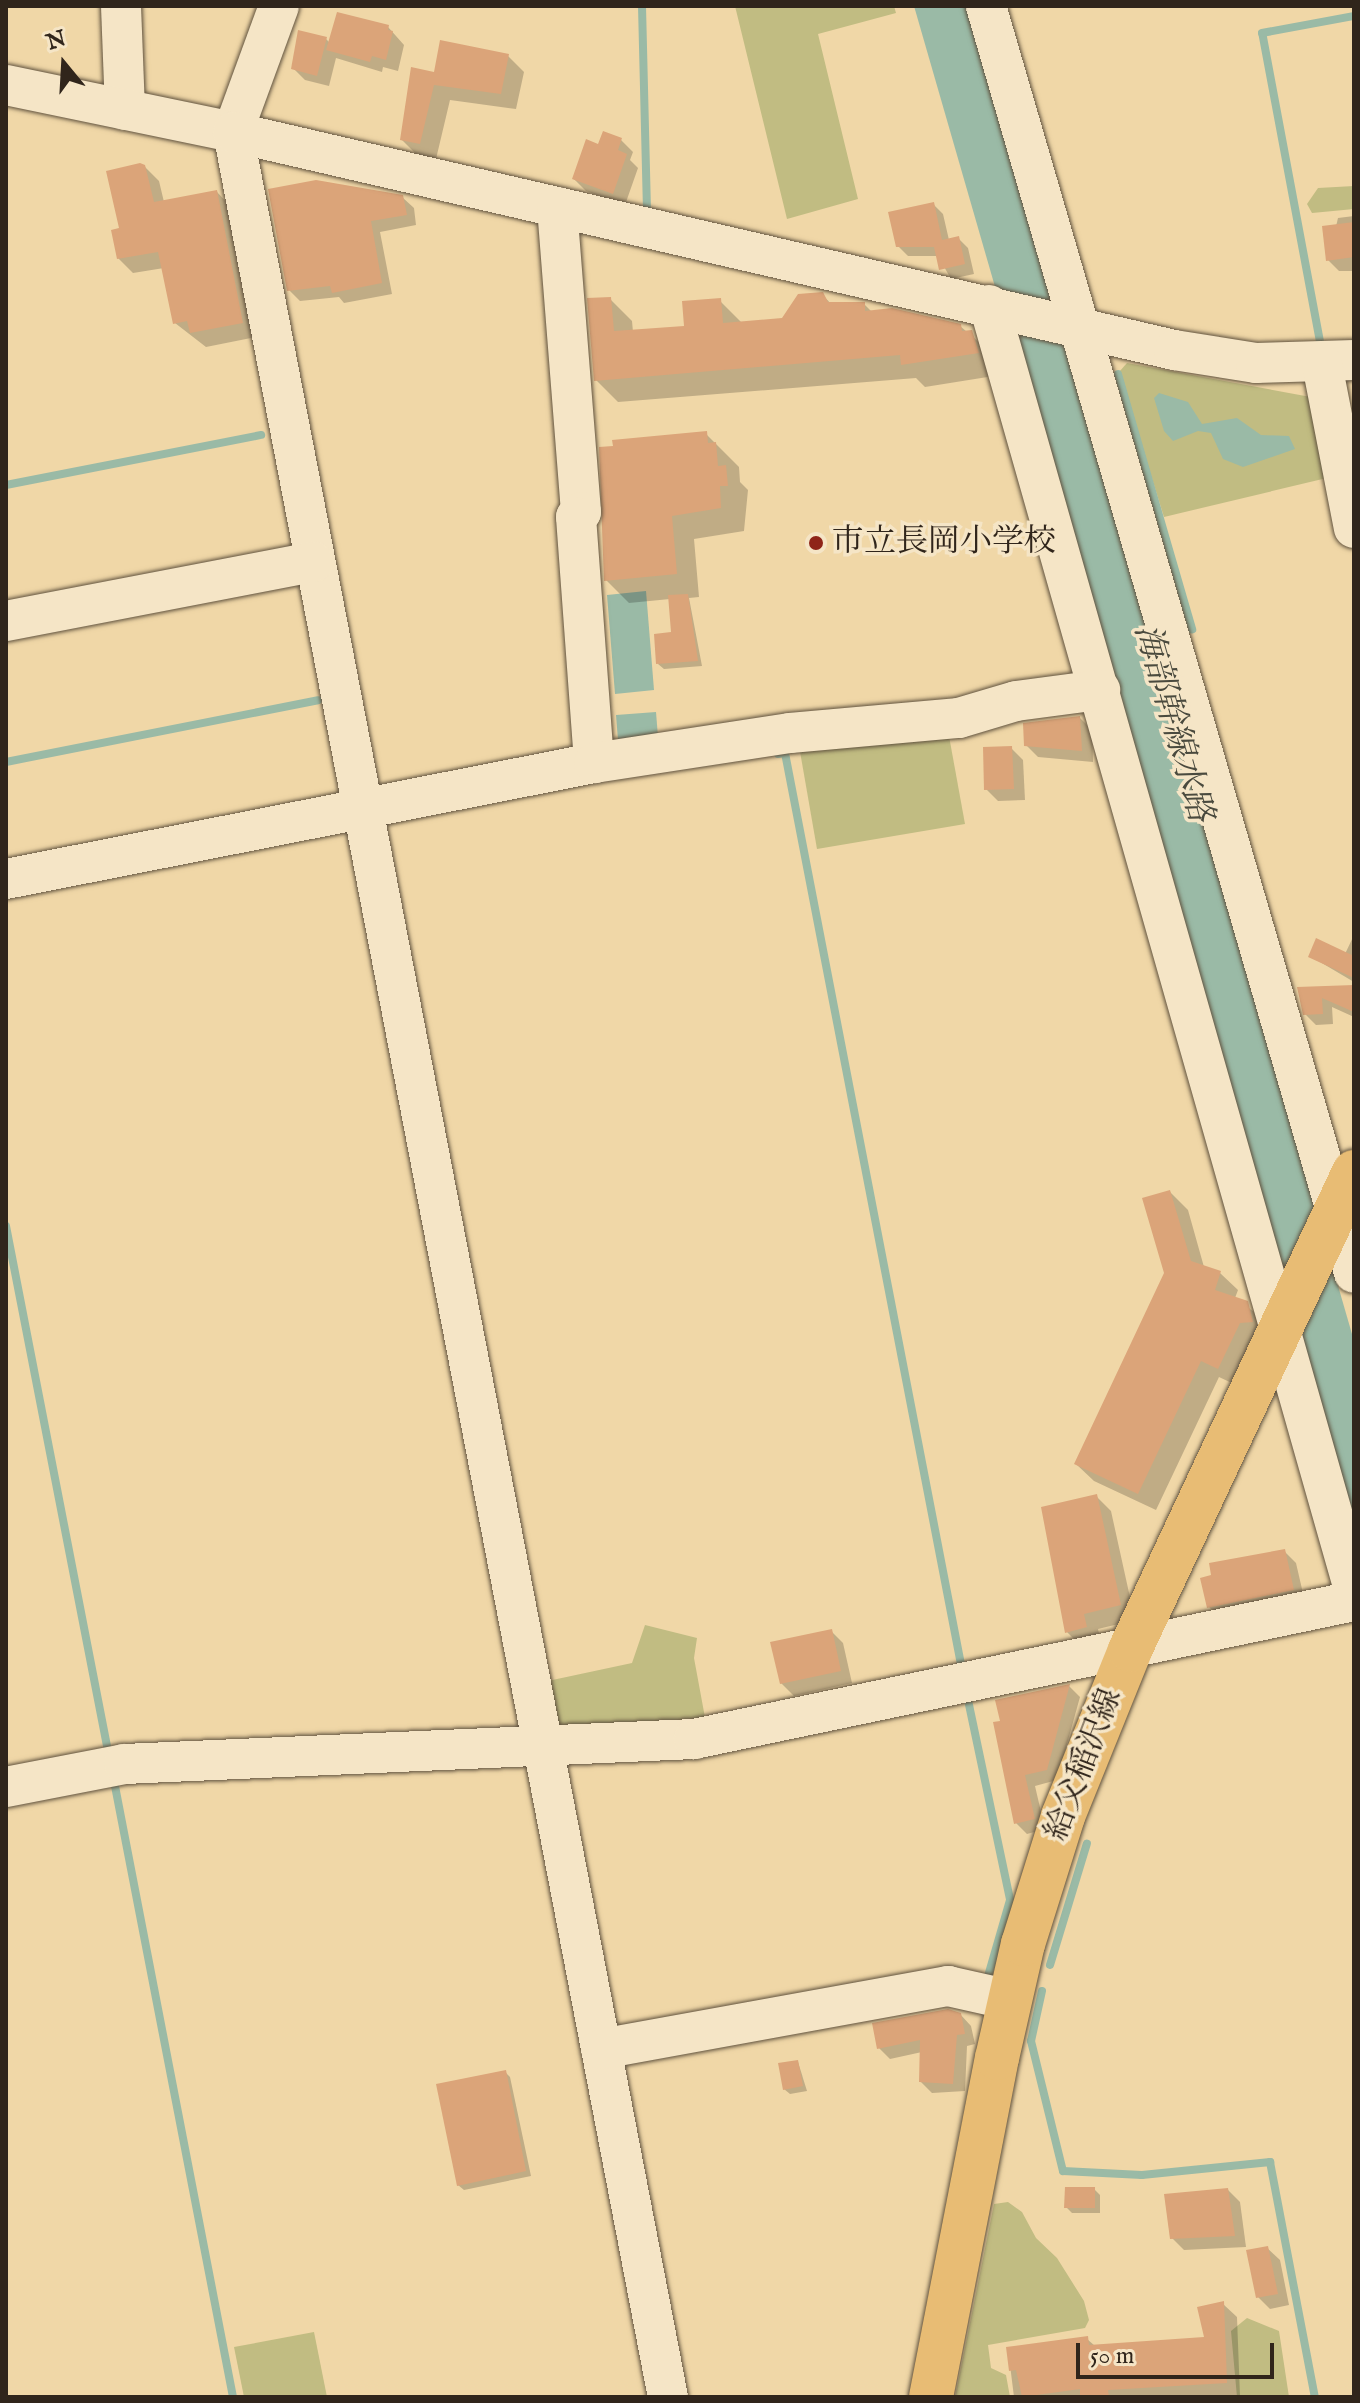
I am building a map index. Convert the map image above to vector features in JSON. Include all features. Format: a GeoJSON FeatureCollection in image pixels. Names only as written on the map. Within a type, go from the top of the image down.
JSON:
{"type":"FeatureCollection","features":[{"type":"Feature","properties":{"kind":"main road","name":"給父稲沢線"},"geometry":{"type":"LineString","coordinates":[[931,2397],[1010,2000],[1063,1816],[1130,1650],[1283,1316],[1342,1213]]}},
{"type":"Feature","properties":{"kind":"street"},"geometry":{"type":"LineString","coordinates":[[121,6],[125,110]]}},
{"type":"Feature","properties":{"kind":"street"},"geometry":{"type":"LineString","coordinates":[[279,6],[233,132],[359,809],[668,2397]]}},
{"type":"Feature","properties":{"kind":"street"},"geometry":{"type":"LineString","coordinates":[[986,6],[1072,326],[1342,1213],[1354,1273]]}},
{"type":"Feature","properties":{"kind":"street"},"geometry":{"type":"LineString","coordinates":[[6,85],[233,132],[1072,326],[1256,363],[1338,362],[1354,528]]}},
{"type":"Feature","properties":{"kind":"street"},"geometry":{"type":"LineString","coordinates":[[557,207],[581,512],[576,517],[594,763]]}},
{"type":"Feature","properties":{"kind":"street"},"geometry":{"type":"LineString","coordinates":[[992,307],[1283,1316],[1354,1590]]}},
{"type":"Feature","properties":{"kind":"street"},"geometry":{"type":"LineString","coordinates":[[6,621],[313,562]]}},
{"type":"Feature","properties":{"kind":"street"},"geometry":{"type":"LineString","coordinates":[[6,879],[594,763],[790,733],[959,718],[1016,701],[1100,690]]}},
{"type":"Feature","properties":{"kind":"street"},"geometry":{"type":"LineString","coordinates":[[6,1787],[124,1764],[694,1739],[1354,1601]]}},
{"type":"Feature","properties":{"kind":"street"},"geometry":{"type":"LineString","coordinates":[[601,2049],[948,1986],[1010,2000]]}},
{"type":"Feature","properties":{"kind":"shaded area"},"geometry":{"type":"Polygon","coordinates":[[[735,6],[894,6],[896,13],[818,34],[858,199],[787,219],[735,6]]]}},
{"type":"Feature","properties":{"kind":"shaded area"},"geometry":{"type":"Polygon","coordinates":[[[1354,186],[1354,209],[1312,213],[1307,204],[1318,188],[1354,186]]]}},
{"type":"Feature","properties":{"kind":"shaded area"},"geometry":{"type":"Polygon","coordinates":[[[1127,363],[1316,398],[1331,477],[1164,517],[1119,372],[1127,363]]]}},
{"type":"Feature","properties":{"kind":"shaded area"},"geometry":{"type":"Polygon","coordinates":[[[947,725],[965,824],[817,849],[798,740],[947,725]]]}},
{"type":"Feature","properties":{"kind":"shaded area"},"geometry":{"type":"Polygon","coordinates":[[[645,1625],[697,1638],[694,1658],[706,1723],[559,1730],[543,1682],[632,1663],[645,1625]]]}},
{"type":"Feature","properties":{"kind":"shaded area"},"geometry":{"type":"Polygon","coordinates":[[[1008,2202],[1022,2212],[1036,2238],[1057,2258],[1084,2301],[1089,2320],[1085,2328],[988,2345],[991,2368],[1006,2375],[1010,2397],[955,2397],[994,2204],[1008,2202]]]}},
{"type":"Feature","properties":{"kind":"shaded area"},"geometry":{"type":"Polygon","coordinates":[[[1247,2318],[1279,2331],[1289,2397],[1237,2397],[1231,2331],[1247,2318]]]}},
{"type":"Feature","properties":{"kind":"shaded area"},"geometry":{"type":"Polygon","coordinates":[[[314,2332],[327,2397],[244,2397],[234,2347],[314,2332]]]}},
{"type":"Feature","properties":{"kind":"water","name":"海部幹線水路"},"geometry":{"type":"Polygon","coordinates":[[[914,6],[966,6],[1354,1341],[1354,1531],[914,6]]]}},
{"type":"Feature","properties":{"kind":"water"},"geometry":{"type":"Polygon","coordinates":[[[1159,393],[1188,402],[1202,424],[1237,418],[1261,435],[1289,436],[1295,449],[1243,467],[1223,459],[1211,433],[1198,431],[1173,441],[1164,431],[1154,398],[1159,393]]]}},
{"type":"Feature","properties":{"kind":"water"},"geometry":{"type":"Polygon","coordinates":[[[646,591],[654,690],[615,694],[607,595],[646,591]]]}},
{"type":"Feature","properties":{"kind":"water"},"geometry":{"type":"Polygon","coordinates":[[[656,712],[658,737],[618,740],[616,715],[656,712]]]}},
{"type":"Feature","properties":{"kind":"building"},"geometry":{"type":"Polygon","coordinates":[[[337,12],[389,25],[388,30],[393,31],[386,60],[372,56],[370,62],[326,50],[337,12]]]}},
{"type":"Feature","properties":{"kind":"building"},"geometry":{"type":"Polygon","coordinates":[[[298,30],[327,37],[317,76],[291,69],[298,30]]]}},
{"type":"Feature","properties":{"kind":"building"},"geometry":{"type":"Polygon","coordinates":[[[440,40],[509,54],[501,94],[434,85],[420,144],[400,140],[411,67],[434,72],[440,40]]]}},
{"type":"Feature","properties":{"kind":"building"},"geometry":{"type":"Polygon","coordinates":[[[603,131],[622,138],[618,150],[627,154],[613,194],[572,179],[586,139],[598,144],[603,131]]]}},
{"type":"Feature","properties":{"kind":"building"},"geometry":{"type":"Polygon","coordinates":[[[140,163],[145,165],[154,202],[217,190],[243,323],[190,333],[187,321],[173,324],[158,252],[117,259],[111,230],[119,228],[106,171],[140,163]]]}},
{"type":"Feature","properties":{"kind":"building"},"geometry":{"type":"Polygon","coordinates":[[[316,180],[403,195],[407,215],[371,221],[382,283],[332,293],[330,286],[287,291],[268,189],[316,180]]]}},
{"type":"Feature","properties":{"kind":"building"},"geometry":{"type":"Polygon","coordinates":[[[934,202],[942,240],[959,236],[965,264],[939,270],[934,247],[896,247],[888,212],[934,202]]]}},
{"type":"Feature","properties":{"kind":"building"},"geometry":{"type":"Polygon","coordinates":[[[1354,222],[1354,257],[1326,261],[1322,226],[1354,222]]]}},
{"type":"Feature","properties":{"kind":"building"},"geometry":{"type":"Polygon","coordinates":[[[823,292],[828,302],[865,302],[865,311],[892,308],[961,324],[962,331],[972,330],[979,353],[901,365],[900,355],[594,381],[587,298],[611,297],[614,331],[684,326],[682,301],[721,298],[723,323],[782,318],[798,294],[823,292]]]}},
{"type":"Feature","properties":{"kind":"building"},"geometry":{"type":"Polygon","coordinates":[[[707,431],[708,443],[716,442],[718,466],[726,465],[728,486],[720,486],[721,508],[672,516],[677,574],[604,581],[599,447],[613,446],[612,440],[707,431]]]}},
{"type":"Feature","properties":{"kind":"building"},"geometry":{"type":"Polygon","coordinates":[[[688,594],[698,661],[656,664],[654,634],[671,632],[668,595],[688,594]]]}},
{"type":"Feature","properties":{"kind":"building"},"geometry":{"type":"Polygon","coordinates":[[[1080,716],[1082,751],[1024,746],[1023,723],[1080,716]]]}},
{"type":"Feature","properties":{"kind":"building"},"geometry":{"type":"Polygon","coordinates":[[[1012,746],[1014,789],[984,790],[983,747],[1012,746]]]}},
{"type":"Feature","properties":{"kind":"building"},"geometry":{"type":"Polygon","coordinates":[[[1316,938],[1354,956],[1354,978],[1308,957],[1316,938]]]}},
{"type":"Feature","properties":{"kind":"building"},"geometry":{"type":"Polygon","coordinates":[[[1354,985],[1354,1012],[1322,998],[1323,1014],[1303,1015],[1297,987],[1354,985]]]}},
{"type":"Feature","properties":{"kind":"building"},"geometry":{"type":"Polygon","coordinates":[[[1170,1190],[1191,1261],[1221,1271],[1215,1290],[1248,1301],[1253,1322],[1240,1323],[1218,1369],[1201,1361],[1138,1494],[1074,1464],[1164,1273],[1142,1198],[1170,1190]]]}},
{"type":"Feature","properties":{"kind":"building"},"geometry":{"type":"Polygon","coordinates":[[[1097,1494],[1121,1605],[1084,1614],[1087,1627],[1065,1633],[1041,1507],[1097,1494]]]}},
{"type":"Feature","properties":{"kind":"building"},"geometry":{"type":"Polygon","coordinates":[[[1285,1549],[1294,1590],[1207,1608],[1200,1578],[1211,1575],[1209,1563],[1285,1549]]]}},
{"type":"Feature","properties":{"kind":"building"},"geometry":{"type":"Polygon","coordinates":[[[832,1629],[841,1671],[780,1684],[770,1642],[832,1629]]]}},
{"type":"Feature","properties":{"kind":"building"},"geometry":{"type":"Polygon","coordinates":[[[1070,1684],[1047,1770],[1025,1775],[1035,1819],[1014,1824],[993,1722],[1000,1721],[995,1700],[1070,1684]]]}},
{"type":"Feature","properties":{"kind":"building"},"geometry":{"type":"Polygon","coordinates":[[[948,2009],[961,2013],[965,2034],[957,2035],[953,2084],[919,2082],[920,2040],[877,2049],[872,2023],[948,2009]]]}},
{"type":"Feature","properties":{"kind":"building"},"geometry":{"type":"Polygon","coordinates":[[[798,2060],[803,2086],[783,2090],[778,2063],[798,2060]]]}},
{"type":"Feature","properties":{"kind":"building"},"geometry":{"type":"Polygon","coordinates":[[[506,2070],[526,2171],[457,2186],[436,2084],[506,2070]]]}},
{"type":"Feature","properties":{"kind":"building"},"geometry":{"type":"Polygon","coordinates":[[[1065,2187],[1095,2187],[1095,2208],[1064,2208],[1065,2187]]]}},
{"type":"Feature","properties":{"kind":"building"},"geometry":{"type":"Polygon","coordinates":[[[1228,2188],[1235,2236],[1170,2239],[1164,2194],[1228,2188]]]}},
{"type":"Feature","properties":{"kind":"building"},"geometry":{"type":"Polygon","coordinates":[[[1268,2246],[1278,2294],[1256,2298],[1246,2250],[1268,2246]]]}},
{"type":"Feature","properties":{"kind":"building"},"geometry":{"type":"Polygon","coordinates":[[[1224,2301],[1227,2383],[1108,2390],[1109,2397],[1080,2397],[1080,2389],[1022,2397],[1016,2370],[1009,2371],[1006,2347],[1088,2336],[1089,2345],[1204,2337],[1197,2307],[1224,2301]]]}},
{"type":"Feature","properties":{"kind":"waterway"},"geometry":{"type":"LineString","coordinates":[[642,6],[647,213]]}},
{"type":"Feature","properties":{"kind":"waterway"},"geometry":{"type":"LineString","coordinates":[[1321,347],[1262,33],[1354,16]]}},
{"type":"Feature","properties":{"kind":"waterway"},"geometry":{"type":"LineString","coordinates":[[1118,374],[1192,629]]}},
{"type":"Feature","properties":{"kind":"waterway"},"geometry":{"type":"LineString","coordinates":[[6,485],[261,435]]}},
{"type":"Feature","properties":{"kind":"waterway"},"geometry":{"type":"LineString","coordinates":[[6,762],[318,700]]}},
{"type":"Feature","properties":{"kind":"waterway"},"geometry":{"type":"LineString","coordinates":[[778,754],[785,753],[961,1664]]}},
{"type":"Feature","properties":{"kind":"waterway"},"geometry":{"type":"LineString","coordinates":[[6,1226],[107,1746]]}},
{"type":"Feature","properties":{"kind":"waterway"},"geometry":{"type":"LineString","coordinates":[[968,1700],[1010,1900],[986,1983]]}},
{"type":"Feature","properties":{"kind":"waterway"},"geometry":{"type":"LineString","coordinates":[[115,1786],[233,2397]]}},
{"type":"Feature","properties":{"kind":"waterway"},"geometry":{"type":"LineString","coordinates":[[1050,1965],[1087,1843]]}},
{"type":"Feature","properties":{"kind":"waterway"},"geometry":{"type":"LineString","coordinates":[[1042,1991],[1031,2041],[1063,2171],[1142,2175],[1270,2162],[1315,2397]]}},
{"type":"Feature","properties":{"kind":"place","name":"市立長岡小学校"},"geometry":{"type":"Point","coordinates":[816,543]}}]}
